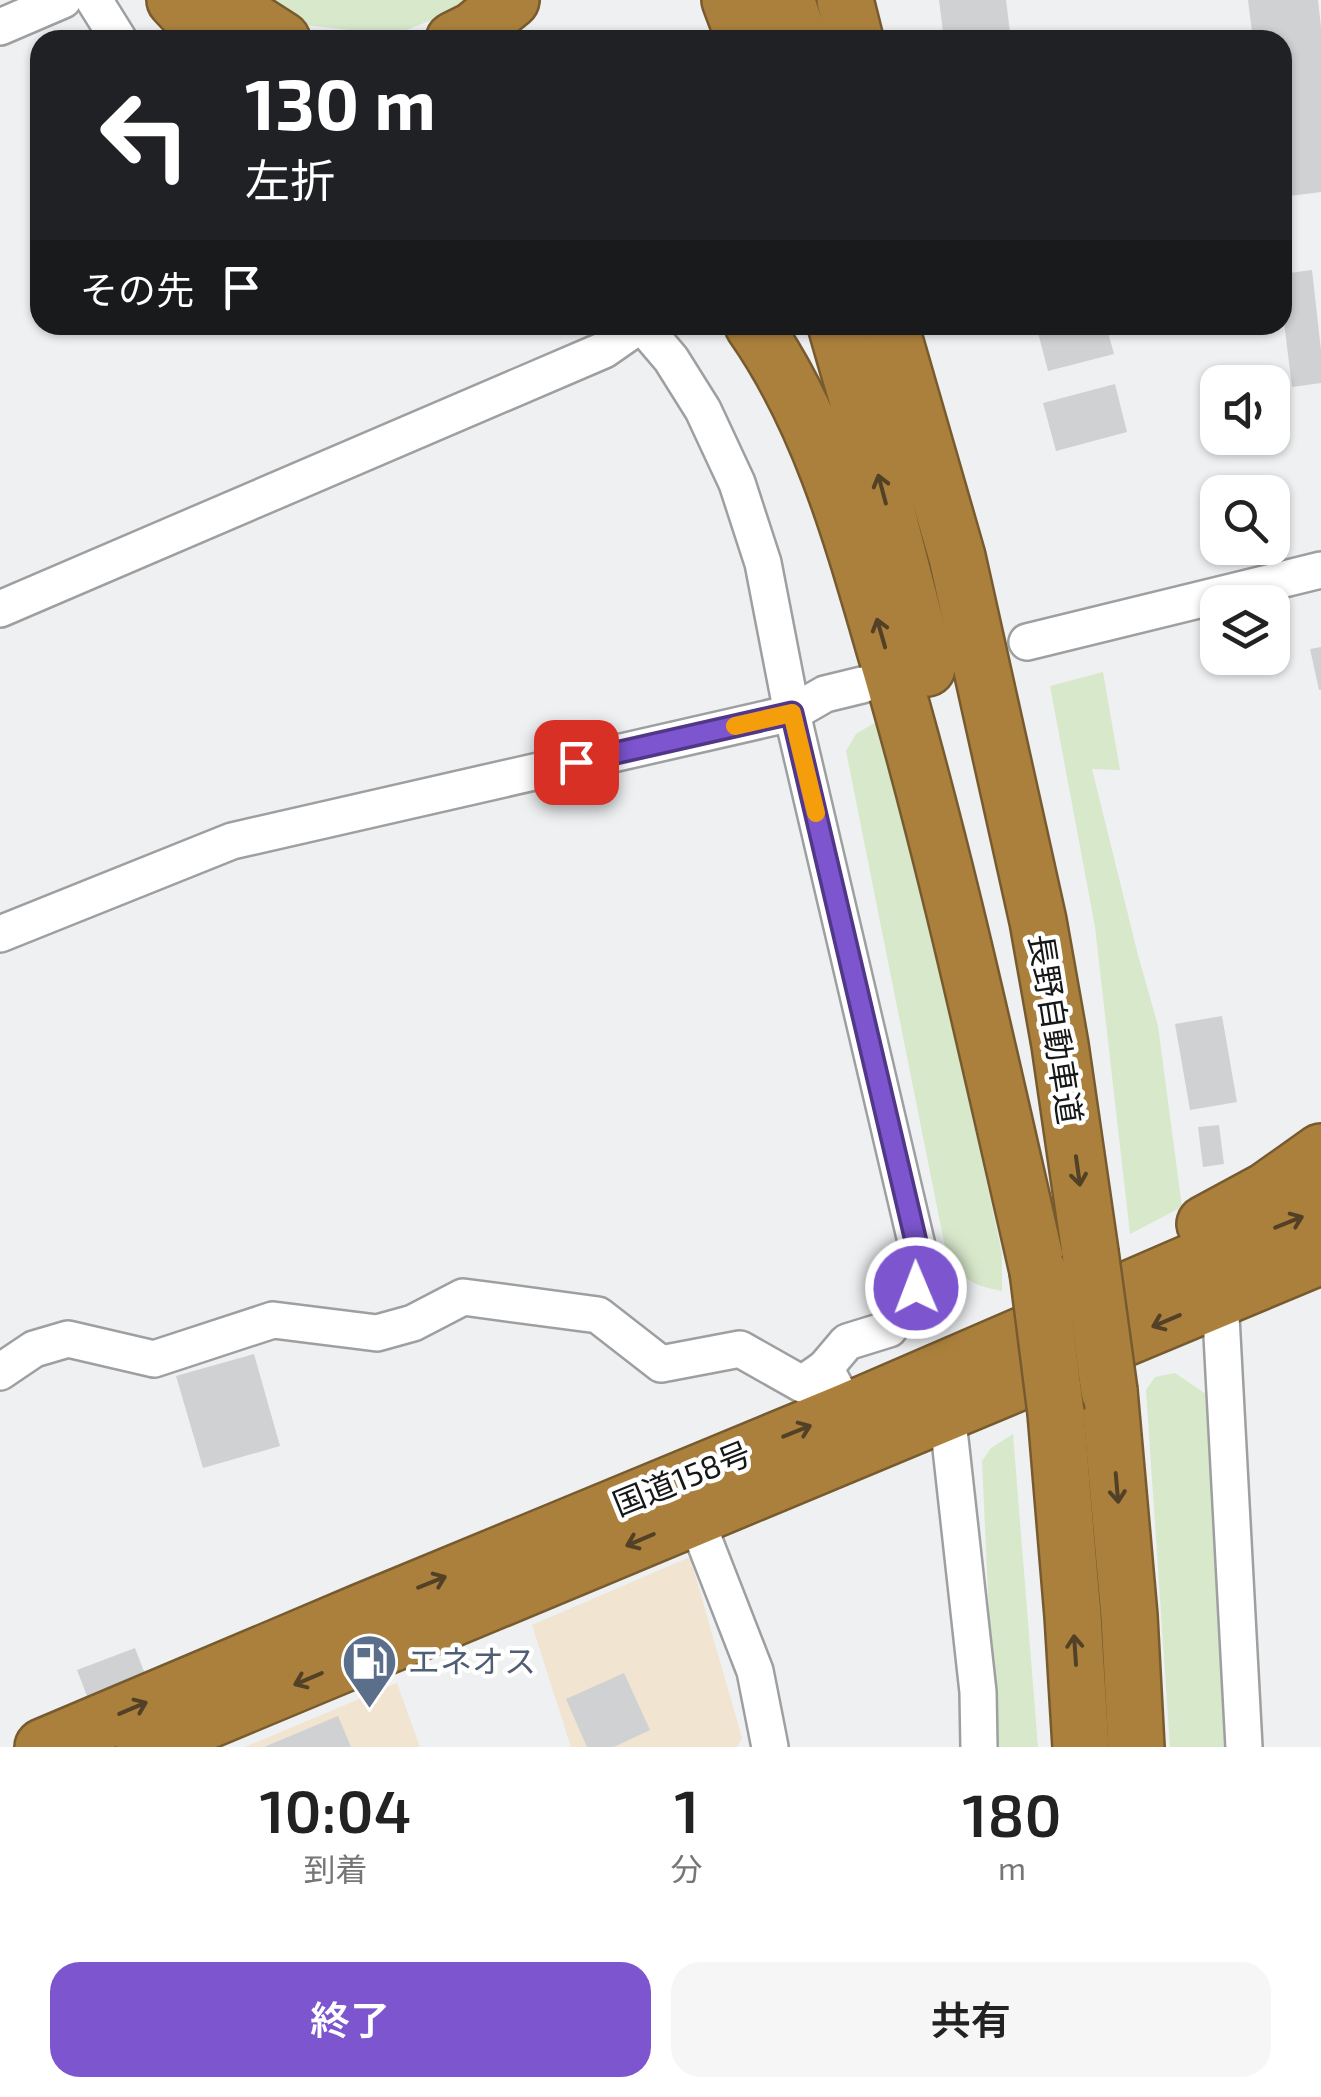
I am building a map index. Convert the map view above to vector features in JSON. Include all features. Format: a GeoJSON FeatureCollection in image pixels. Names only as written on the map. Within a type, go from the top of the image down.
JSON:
{"type":"FeatureCollection","features":[{"type":"Feature","properties":{"kind":"highway"},"geometry":{"type":"LineString","coordinates":[[175,0],[203,30]]}},
{"type":"Feature","properties":{"kind":"highway"},"geometry":{"type":"LineString","coordinates":[[227,0],[266,30]]}},
{"type":"Feature","properties":{"kind":"highway"},"geometry":{"type":"LineString","coordinates":[[471,30],[511,0]]}},
{"type":"Feature","properties":{"kind":"highway"},"geometry":{"type":"LineString","coordinates":[[730,0],[741,30]]}},
{"type":"Feature","properties":{"kind":"highway"},"geometry":{"type":"LineString","coordinates":[[786,0],[796,30]]}},
{"type":"Feature","properties":{"kind":"highway"},"geometry":{"type":"LineString","coordinates":[[845,0],[852,30]]}},
{"type":"Feature","properties":{"kind":"highway"},"geometry":{"type":"LineString","coordinates":[[760,335],[810,423],[860,564],[918,758],[1038,1271]]}},
{"type":"Feature","properties":{"kind":"highway","name":"長野自動車道"},"geometry":{"type":"LineString","coordinates":[[839,335],[908,588],[963,828],[1004,1040],[1056,1413],[1082,1747]]}},
{"type":"Feature","properties":{"kind":"highway","name":"長野自動車道"},"geometry":{"type":"LineString","coordinates":[[893,335],[957,557],[1038,922],[1060,1046],[1108,1391],[1136,1747]]}},
{"type":"Feature","properties":{"kind":"highway"},"geometry":{"type":"LineString","coordinates":[[932,335],[1028,734],[1060,892],[1038,922]]}},
{"type":"Feature","properties":{"kind":"highway"},"geometry":{"type":"LineString","coordinates":[[936,1394],[1266,1191],[1321,1152]]}},
{"type":"Feature","properties":{"kind":"highway","name":"国道158号"},"geometry":{"type":"LineString","coordinates":[[144,1747],[695,1517],[936,1394],[1321,1209]]}},
{"type":"Feature","properties":{"kind":"highway","name":"国道158号"},"geometry":{"type":"LineString","coordinates":[[43,1747],[362,1612],[836,1390],[936,1394],[1220,1298],[1321,1256]]}},
{"type":"Feature","properties":{"kind":"street"},"geometry":{"type":"LineString","coordinates":[[0,27],[63,0]]}},
{"type":"Feature","properties":{"kind":"street"},"geometry":{"type":"LineString","coordinates":[[94,0],[113,30]]}},
{"type":"Feature","properties":{"kind":"street"},"geometry":{"type":"LineString","coordinates":[[0,608],[604,350],[626,335]]}},
{"type":"Feature","properties":{"kind":"street"},"geometry":{"type":"LineString","coordinates":[[0,1372],[34,1349],[68,1339],[154,1359],[273,1320],[377,1333],[413,1323],[463,1297],[598,1316],[661,1364],[740,1349],[802,1384],[836,1390],[848,1342],[889,1330],[916,1288],[918,1250],[792,713],[763,563],[738,483],[703,410],[671,359],[650,335]]}},
{"type":"Feature","properties":{"kind":"street"},"geometry":{"type":"LineString","coordinates":[[1027,642],[1321,570]]}},
{"type":"Feature","properties":{"kind":"street"},"geometry":{"type":"LineString","coordinates":[[0,934],[232,841],[792,713],[825,694],[862,685]]}},
{"type":"Feature","properties":{"kind":"street"},"geometry":{"type":"LineString","coordinates":[[1220,1298],[1244,1747]]}},
{"type":"Feature","properties":{"kind":"street"},"geometry":{"type":"LineString","coordinates":[[936,1394],[978,1692],[979,1747]]}},
{"type":"Feature","properties":{"kind":"street"},"geometry":{"type":"LineString","coordinates":[[695,1517],[754,1671],[770,1747]]}},
{"type":"Feature","properties":{"kind":"shaded area"},"geometry":{"type":"Polygon","coordinates":[[[690,1557],[742,1738],[737,1747],[571,1747],[532,1625],[690,1557]]]}},
{"type":"Feature","properties":{"kind":"shaded area","name":"エネオス"},"geometry":{"type":"Polygon","coordinates":[[[397,1683],[420,1747],[245,1747],[397,1683]]]}},
{"type":"Feature","properties":{"kind":"green space"},"geometry":{"type":"Polygon","coordinates":[[[250,0],[484,0],[406,30],[305,25],[259,10],[250,0]]]}},
{"type":"Feature","properties":{"kind":"green space"},"geometry":{"type":"Polygon","coordinates":[[[1103,672],[1120,770],[1092,769],[1158,1026],[1182,1207],[1130,1234],[1095,927],[1050,686],[1103,672]]]}},
{"type":"Feature","properties":{"kind":"green space"},"geometry":{"type":"Polygon","coordinates":[[[876,722],[919,867],[1002,1254],[1002,1291],[967,1278],[945,1247],[846,751],[856,734],[876,722]]]}},
{"type":"Feature","properties":{"kind":"green space"},"geometry":{"type":"Polygon","coordinates":[[[1175,1373],[1206,1394],[1218,1463],[1232,1747],[1170,1747],[1146,1390],[1155,1377],[1175,1373]]]}},
{"type":"Feature","properties":{"kind":"green space"},"geometry":{"type":"Polygon","coordinates":[[[1013,1434],[1038,1747],[995,1747],[982,1461],[991,1448],[1013,1434]]]}},
{"type":"Feature","properties":{"kind":"building"},"geometry":{"type":"Polygon","coordinates":[[[939,0],[1006,0],[1010,30],[943,30],[939,0]]]}},
{"type":"Feature","properties":{"kind":"building"},"geometry":{"type":"Polygon","coordinates":[[[1248,0],[1318,0],[1321,192],[1292,196],[1292,30],[1252,30],[1248,0]]]}},
{"type":"Feature","properties":{"kind":"building"},"geometry":{"type":"Polygon","coordinates":[[[1312,270],[1321,383],[1292,387],[1286,335],[1292,335],[1292,273],[1312,270]]]}},
{"type":"Feature","properties":{"kind":"building"},"geometry":{"type":"Polygon","coordinates":[[[1039,335],[1109,335],[1114,354],[1048,371],[1039,335]]]}},
{"type":"Feature","properties":{"kind":"building"},"geometry":{"type":"Polygon","coordinates":[[[1115,384],[1127,432],[1056,451],[1043,403],[1115,384]]]}},
{"type":"Feature","properties":{"kind":"building"},"geometry":{"type":"Polygon","coordinates":[[[1321,647],[1321,690],[1319,690],[1310,649],[1321,647]]]}},
{"type":"Feature","properties":{"kind":"building"},"geometry":{"type":"Polygon","coordinates":[[[1222,1016],[1237,1102],[1190,1110],[1175,1024],[1222,1016]]]}},
{"type":"Feature","properties":{"kind":"building"},"geometry":{"type":"Polygon","coordinates":[[[1219,1125],[1224,1164],[1203,1167],[1198,1127],[1219,1125]]]}},
{"type":"Feature","properties":{"kind":"building"},"geometry":{"type":"Polygon","coordinates":[[[254,1354],[280,1446],[203,1468],[176,1376],[254,1354]]]}},
{"type":"Feature","properties":{"kind":"building"},"geometry":{"type":"Polygon","coordinates":[[[135,1648],[145,1674],[87,1696],[77,1670],[135,1648]]]}},
{"type":"Feature","properties":{"kind":"building"},"geometry":{"type":"Polygon","coordinates":[[[624,1673],[650,1730],[614,1747],[587,1747],[566,1699],[624,1673]]]}},
{"type":"Feature","properties":{"kind":"building"},"geometry":{"type":"Polygon","coordinates":[[[338,1716],[351,1747],[264,1747],[338,1716]]]}},
{"type":"Feature","properties":{"kind":"slow traffic"},"geometry":{"type":"LineString","coordinates":[[735,726],[792,713],[816,813]]}},
{"type":"Feature","properties":{"kind":"place","name":"エネオス"},"geometry":{"type":"Point","coordinates":[369,1711]}},
{"type":"Feature","properties":{"kind":"route"},"geometry":{"type":"LineString","coordinates":[[576,762],[792,713],[918,1250],[916,1288]]}}]}
